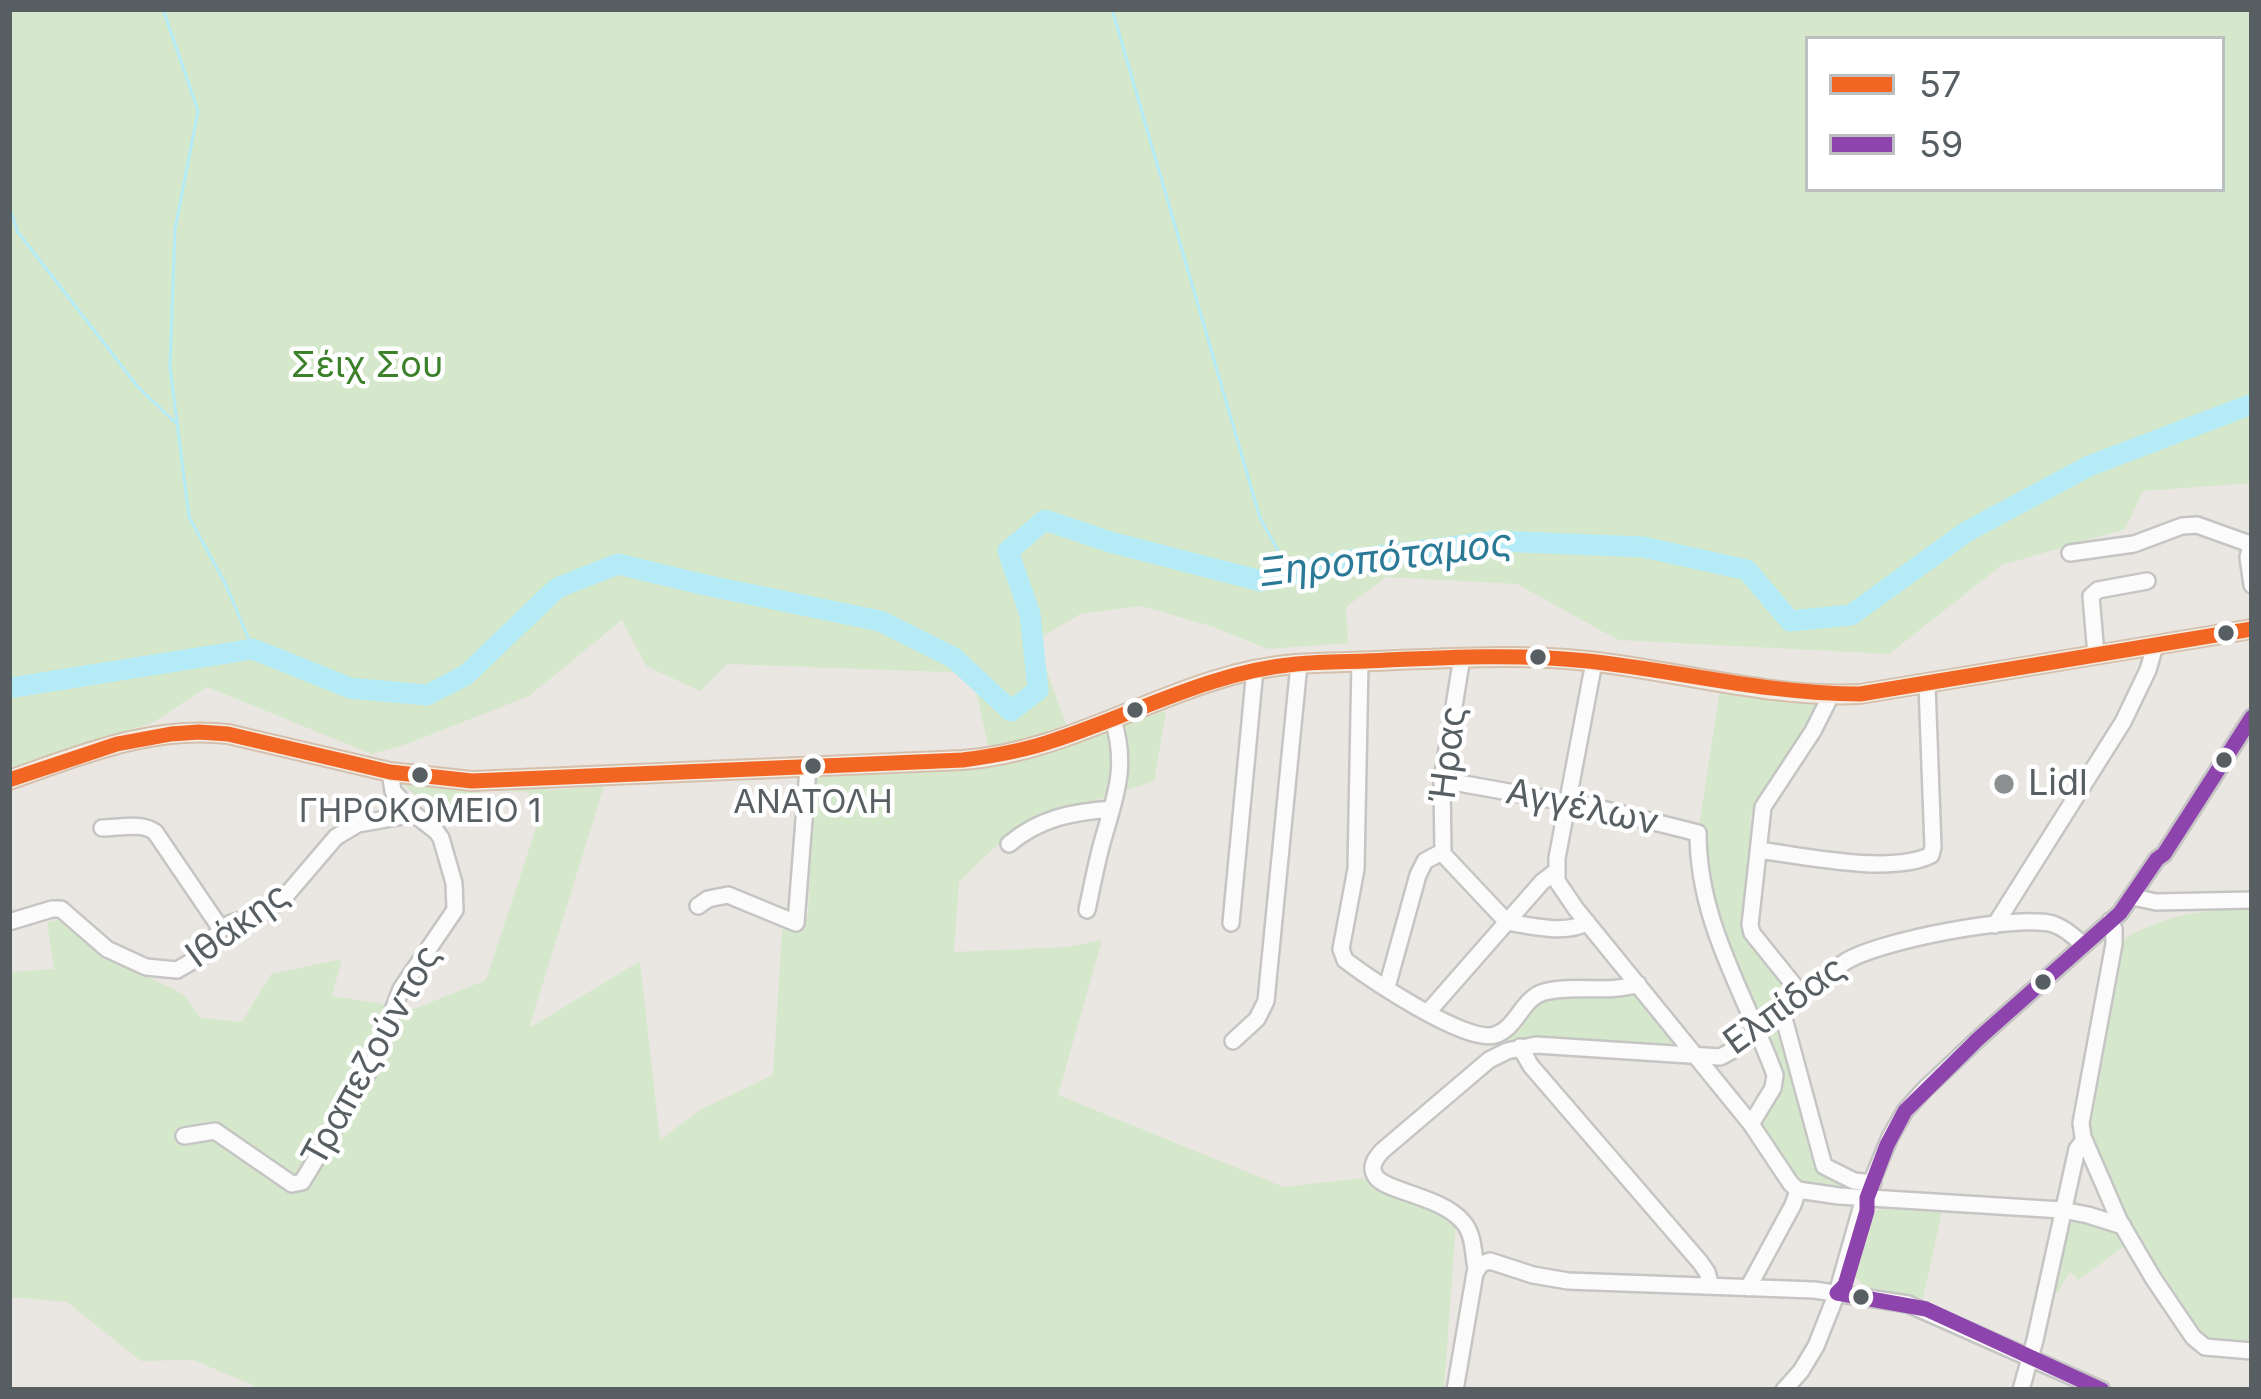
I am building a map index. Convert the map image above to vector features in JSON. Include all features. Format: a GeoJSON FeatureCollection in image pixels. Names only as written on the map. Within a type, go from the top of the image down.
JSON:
{"type":"FeatureCollection","features":[{"type":"Feature","properties":{"kind":"main road"},"geometry":{"type":"LineString","coordinates":[[9,781],[126,741],[173,732],[228,734],[390,772],[446,780],[808,769],[1007,755],[1048,744],[1213,680],[1299,664],[1518,656],[1594,662],[1747,687],[1871,694],[2252,629]]}},
{"type":"Feature","properties":{"kind":"street"},"geometry":{"type":"LineString","coordinates":[[2070,553],[2134,544],[2197,525],[2251,543],[2252,585]]}},
{"type":"Feature","properties":{"kind":"street"},"geometry":{"type":"LineString","coordinates":[[2096,656],[2091,596],[2098,590],[2147,580]]}},
{"type":"Feature","properties":{"kind":"street"},"geometry":{"type":"LineString","coordinates":[[1995,925],[2123,722],[2155,646]]}},
{"type":"Feature","properties":{"kind":"street","name":"Ήρας"},"geometry":{"type":"LineString","coordinates":[[1462,658],[1442,780],[1442,852],[1508,922]]}},
{"type":"Feature","properties":{"kind":"street"},"geometry":{"type":"LineString","coordinates":[[1360,662],[1355,878],[1341,951],[1348,962],[1428,1012],[1482,1036],[1501,1032],[1541,993],[1616,990],[1637,984]]}},
{"type":"Feature","properties":{"kind":"street"},"geometry":{"type":"LineString","coordinates":[[1594,662],[1555,872],[1562,890],[1751,1124],[1787,1180],[1798,1190],[1870,1190],[2062,1210],[2123,1226]]}},
{"type":"Feature","properties":{"kind":"street"},"geometry":{"type":"LineString","coordinates":[[1233,1041],[1257,1018],[1266,1001],[1299,664]]}},
{"type":"Feature","properties":{"kind":"street"},"geometry":{"type":"LineString","coordinates":[[1231,923],[1256,669]]}},
{"type":"Feature","properties":{"kind":"street"},"geometry":{"type":"LineString","coordinates":[[1759,850],[1866,862],[1928,857],[1933,851],[1927,685]]}},
{"type":"Feature","properties":{"kind":"street"},"geometry":{"type":"LineString","coordinates":[[1802,995],[1750,928],[1765,803],[1831,695]]}},
{"type":"Feature","properties":{"kind":"street"},"geometry":{"type":"LineString","coordinates":[[2157,860],[2161,844],[2252,705]]}},
{"type":"Feature","properties":{"kind":"street"},"geometry":{"type":"LineString","coordinates":[[1796,1386],[1837,1293],[1845,1286],[1870,1190],[1894,1130],[1912,1102],[2133,897],[2252,716]]}},
{"type":"Feature","properties":{"kind":"street"},"geometry":{"type":"LineString","coordinates":[[1087,910],[1119,792],[1120,748],[1113,720]]}},
{"type":"Feature","properties":{"kind":"street"},"geometry":{"type":"LineString","coordinates":[[698,906],[728,895],[796,923],[808,769]]}},
{"type":"Feature","properties":{"kind":"street"},"geometry":{"type":"LineString","coordinates":[[390,772],[393,791],[413,814]]}},
{"type":"Feature","properties":{"kind":"street","name":"Αγγέλων"},"geometry":{"type":"LineString","coordinates":[[1442,780],[1568,802],[1698,833],[1700,880],[1735,985],[1775,1080],[1751,1124]]}},
{"type":"Feature","properties":{"kind":"street"},"geometry":{"type":"LineString","coordinates":[[1009,844],[1045,820],[1112,809]]}},
{"type":"Feature","properties":{"kind":"street","name":"Ιθάκης"},"geometry":{"type":"LineString","coordinates":[[9,922],[61,909],[107,949],[146,967],[169,971],[196,959],[231,922],[259,915],[283,899],[336,837],[358,824],[413,814]]}},
{"type":"Feature","properties":{"kind":"street","name":"Τραπεζούντος"},"geometry":{"type":"LineString","coordinates":[[184,1136],[214,1131],[292,1184],[302,1182],[372,1066],[401,989],[454,913],[455,890],[444,845],[437,831],[413,814]]}},
{"type":"Feature","properties":{"kind":"street"},"geometry":{"type":"LineString","coordinates":[[102,827],[148,826],[221,929]]}},
{"type":"Feature","properties":{"kind":"street","name":"Ήρας"},"geometry":{"type":"LineString","coordinates":[[1387,987],[1418,875],[1425,861],[1442,852]]}},
{"type":"Feature","properties":{"kind":"street"},"geometry":{"type":"LineString","coordinates":[[1428,1012],[1555,872]]}},
{"type":"Feature","properties":{"kind":"street"},"geometry":{"type":"LineString","coordinates":[[2133,897],[2172,903],[2252,900]]}},
{"type":"Feature","properties":{"kind":"street"},"geometry":{"type":"LineString","coordinates":[[1508,922],[1568,928],[1587,922]]}},
{"type":"Feature","properties":{"kind":"street"},"geometry":{"type":"LineString","coordinates":[[2110,922],[2114,944],[2081,1123],[2084,1140],[2123,1226],[2199,1343],[2252,1351]]}},
{"type":"Feature","properties":{"kind":"street","name":"Ελπίδας"},"geometry":{"type":"LineString","coordinates":[[1520,1047],[1725,1055],[1866,950],[1995,925],[2048,923],[2066,930],[2083,945]]}},
{"type":"Feature","properties":{"kind":"street"},"geometry":{"type":"LineString","coordinates":[[1782,1011],[1824,1166],[1870,1190]]}},
{"type":"Feature","properties":{"kind":"street"},"geometry":{"type":"LineString","coordinates":[[1458,1389],[1485,1265],[1470,1231],[1449,1209],[1382,1182],[1373,1172],[1380,1153],[1489,1060],[1520,1047],[1700,1262],[1711,1286]]}},
{"type":"Feature","properties":{"kind":"street"},"geometry":{"type":"LineString","coordinates":[[2021,1390],[2077,1149],[2084,1140]]}},
{"type":"Feature","properties":{"kind":"street"},"geometry":{"type":"LineString","coordinates":[[1748,1288],[1798,1190]]}},
{"type":"Feature","properties":{"kind":"street"},"geometry":{"type":"LineString","coordinates":[[1485,1265],[1568,1281],[1837,1293],[1918,1306],[2102,1390]]}},
{"type":"Feature","properties":{"kind":"green space","name":"Σέιχ Σου"},"geometry":{"type":"Polygon","coordinates":[[[9,9],[2252,9],[2252,483],[2143,491],[2125,529],[2002,565],[1889,654],[1618,640],[1517,584],[1386,577],[1346,607],[1348,643],[1268,649],[1142,606],[1080,614],[1036,641],[1066,724],[1031,740],[988,746],[972,673],[727,664],[700,691],[646,666],[622,620],[529,696],[372,754],[207,687],[152,723],[9,770],[9,9]]]}},
{"type":"Feature","properties":{"kind":"green space"},"geometry":{"type":"Polygon","coordinates":[[[1720,689],[1824,700],[1751,814],[1745,921],[1795,990],[1778,1005],[1818,1165],[1863,1185],[1861,1193],[1798,1185],[1758,1126],[1781,1087],[1714,912],[1698,833],[1720,689]]]}},
{"type":"Feature","properties":{"kind":"green space"},"geometry":{"type":"Polygon","coordinates":[[[1166,711],[1154,781],[1026,823],[959,882],[954,952],[1067,947],[1102,940],[1058,1095],[1284,1187],[1363,1178],[1430,1206],[1456,1223],[1444,1390],[253,1390],[253,1385],[193,1360],[141,1361],[67,1302],[9,1297],[9,972],[54,969],[47,922],[58,920],[123,965],[183,994],[201,1018],[242,1022],[271,974],[342,959],[332,996],[414,1009],[486,980],[538,822],[536,808],[528,804],[529,792],[480,790],[479,800],[437,805],[413,793],[404,780],[548,783],[549,790],[604,786],[529,1028],[640,961],[660,1140],[700,1110],[773,1075],[782,931],[808,915],[814,771],[1006,764],[1166,711]]]}},
{"type":"Feature","properties":{"kind":"green space"},"geometry":{"type":"Polygon","coordinates":[[[2252,909],[2252,1341],[2216,1340],[2189,1318],[2155,1271],[2113,1190],[2090,1131],[2125,938],[2187,915],[2252,909]]]}},
{"type":"Feature","properties":{"kind":"green space"},"geometry":{"type":"Polygon","coordinates":[[[1635,992],[1672,1038],[1671,1047],[1539,1038],[1499,1047],[1491,1040],[1547,997],[1635,992]]]}},
{"type":"Feature","properties":{"kind":"green space"},"geometry":{"type":"Polygon","coordinates":[[[1880,1209],[1942,1212],[1923,1298],[1869,1290],[1854,1276],[1874,1214],[1880,1209]]]}},
{"type":"Feature","properties":{"kind":"green space"},"geometry":{"type":"Polygon","coordinates":[[[2068,1216],[2117,1231],[2125,1246],[2078,1280],[2070,1272],[2057,1293],[2051,1294],[2068,1216]]]}},
{"type":"Feature","properties":{"kind":"waterway"},"geometry":{"type":"LineString","coordinates":[[163,9],[198,111],[175,229],[170,367],[189,517],[253,649]]}},
{"type":"Feature","properties":{"kind":"waterway"},"geometry":{"type":"LineString","coordinates":[[1112,9],[1260,518],[1291,574]]}},
{"type":"Feature","properties":{"kind":"waterway"},"geometry":{"type":"LineString","coordinates":[[9,204],[17,231],[138,387],[178,425]]}},
{"type":"Feature","properties":{"kind":"waterway","name":"Ξηροπόταμος"},"geometry":{"type":"LineString","coordinates":[[9,688],[253,649],[350,688],[427,695],[466,675],[557,588],[618,564],[880,621],[954,658],[1011,711],[1038,690],[1030,614],[1008,551],[1045,520],[1261,581],[1349,560],[1496,541],[1643,547],[1747,570],[1790,621],[1851,615],[1966,532],[2089,466],[2252,404]]}},
{"type":"Feature","properties":{"kind":"transit line","name":"57"},"geometry":{"type":"LineString","coordinates":[[9,780],[117,744],[199,732],[228,734],[390,772],[472,781],[963,760],[1041,745],[1202,685],[1296,664],[1538,657],[1791,690],[1860,694],[2252,629]]}},
{"type":"Feature","properties":{"kind":"transit line","name":"59"},"geometry":{"type":"LineString","coordinates":[[2102,1390],[1926,1309],[1837,1293],[1845,1285],[1867,1198],[1905,1111],[2120,913],[2252,717]]}},
{"type":"Feature","properties":{"kind":"place","name":"ΑΝΑΤΟΛΗ"},"geometry":{"type":"Point","coordinates":[813,766]}},
{"type":"Feature","properties":{"kind":"place","name":"ΓΗΡΟΚΟΜΕΙΟ 1"},"geometry":{"type":"Point","coordinates":[420,775]}},
{"type":"Feature","properties":{"kind":"place","name":"Lidl"},"geometry":{"type":"Point","coordinates":[2004,784]}}]}
